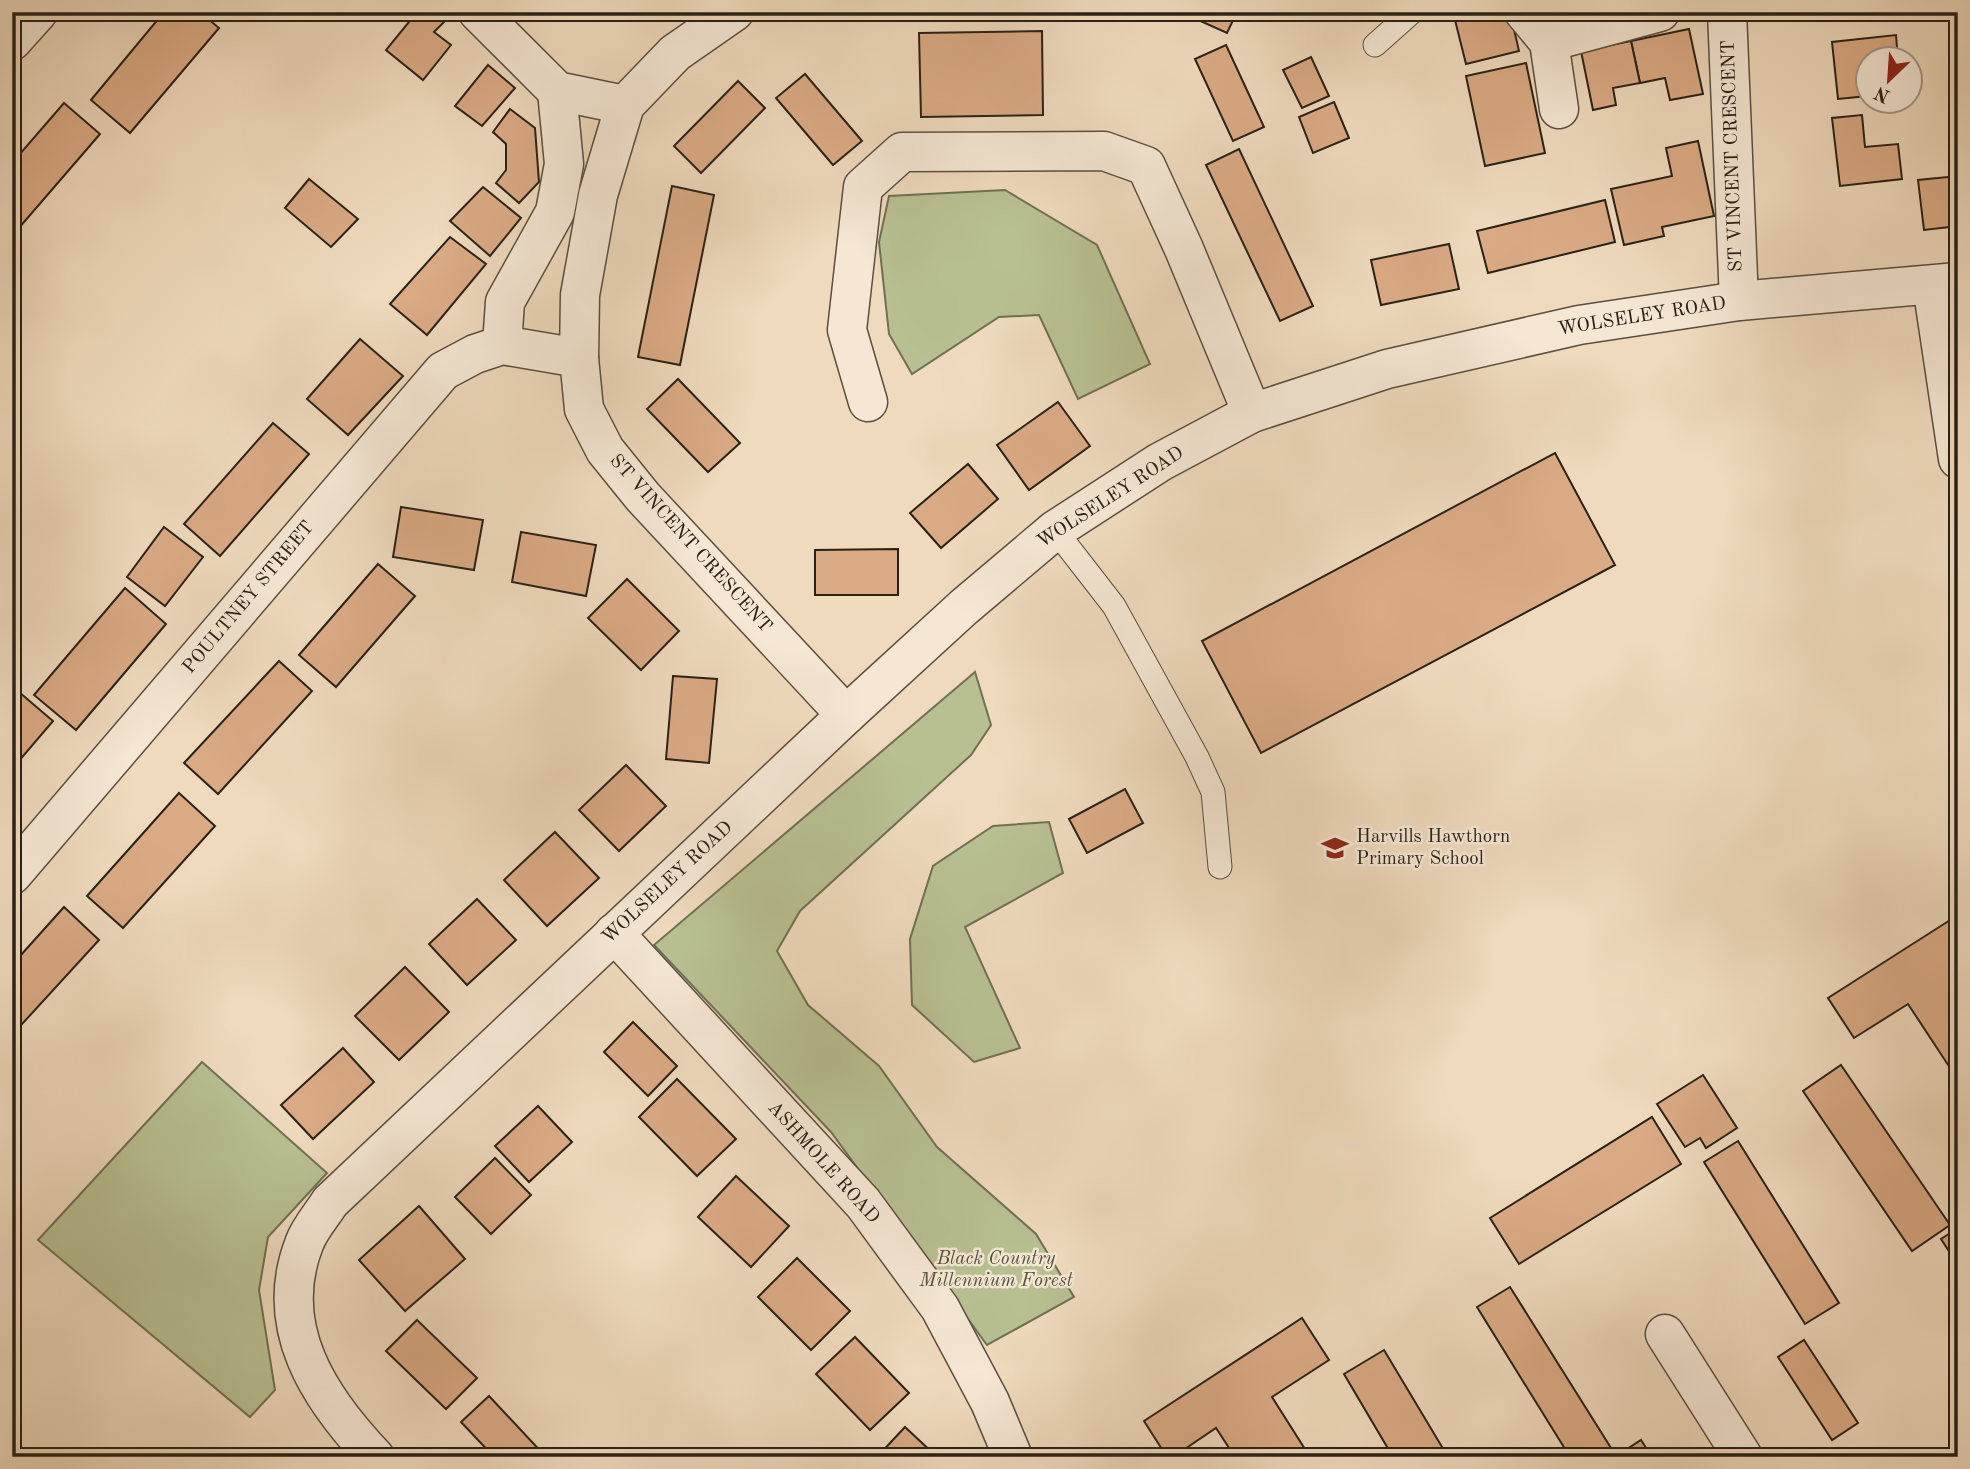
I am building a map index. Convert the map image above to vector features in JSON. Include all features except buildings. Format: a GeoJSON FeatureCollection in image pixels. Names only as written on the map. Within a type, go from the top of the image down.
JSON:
{"type":"FeatureCollection","features":[{"type":"Feature","properties":{"kind":"street"},"geometry":{"type":"LineString","coordinates":[[12,41],[37,12]]}},
{"type":"Feature","properties":{"kind":"street"},"geometry":{"type":"LineString","coordinates":[[478,12],[557,91],[625,106]]}},
{"type":"Feature","properties":{"kind":"street","name":"ST VINCENT CRESCENT"},"geometry":{"type":"LineString","coordinates":[[734,12],[675,52],[625,106],[598,195],[580,295],[579,358],[584,409],[605,450],[643,497],[846,715]]}},
{"type":"Feature","properties":{"kind":"street"},"geometry":{"type":"LineString","coordinates":[[1524,12],[1549,42],[1559,108]]}},
{"type":"Feature","properties":{"kind":"street"},"geometry":{"type":"LineString","coordinates":[[1549,42],[1660,12]]}},
{"type":"Feature","properties":{"kind":"street","name":"ST VINCENT CRESCENT"},"geometry":{"type":"LineString","coordinates":[[1727,12],[1738,301]]}},
{"type":"Feature","properties":{"kind":"street"},"geometry":{"type":"LineString","coordinates":[[502,345],[505,302],[555,212],[564,164],[557,91]]}},
{"type":"Feature","properties":{"kind":"street"},"geometry":{"type":"LineString","coordinates":[[868,402],[847,330],[863,187],[902,152],[1104,151],[1146,166],[1184,248],[1252,412]]}},
{"type":"Feature","properties":{"kind":"street"},"geometry":{"type":"LineString","coordinates":[[1945,284],[1958,459]]}},
{"type":"Feature","properties":{"kind":"street","name":"WOLSELEY ROAD"},"geometry":{"type":"LineString","coordinates":[[375,1457],[335,1411],[310,1370],[294,1326],[293,1282],[304,1242],[330,1202],[846,715],[964,607],[1055,530],[1160,462],[1252,412],[1400,366],[1579,325],[1738,301],[1945,284]]}},
{"type":"Feature","properties":{"kind":"street","name":"POULTNEY STREET"},"geometry":{"type":"LineString","coordinates":[[12,875],[443,371],[475,354],[502,345],[579,358]]}},
{"type":"Feature","properties":{"kind":"street","name":"ASHMOLE ROAD"},"geometry":{"type":"LineString","coordinates":[[614,933],[863,1203],[940,1308],[990,1402],[1013,1457]]}},
{"type":"Feature","properties":{"kind":"street"},"geometry":{"type":"LineString","coordinates":[[1665,1334],[1743,1457]]}},
{"type":"Feature","properties":{"kind":"lane"},"geometry":{"type":"LineString","coordinates":[[1375,45],[1412,12]]}},
{"type":"Feature","properties":{"kind":"lane"},"geometry":{"type":"LineString","coordinates":[[1055,530],[1114,606],[1197,757],[1213,792],[1220,867]]}},
{"type":"Feature","properties":{"kind":"green space"},"geometry":{"type":"Polygon","coordinates":[[[1005,190],[1097,245],[1150,364],[1078,399],[1039,315],[999,317],[912,374],[889,334],[879,242],[889,196],[1005,190]]]}},
{"type":"Feature","properties":{"kind":"green space","name":"Black Country Millennium Forest"},"geometry":{"type":"Polygon","coordinates":[[[975,672],[991,725],[971,755],[800,911],[777,951],[808,1005],[879,1066],[937,1147],[1036,1234],[1074,1297],[987,1345],[831,1132],[654,945],[975,672]]]}},
{"type":"Feature","properties":{"kind":"green space"},"geometry":{"type":"Polygon","coordinates":[[[1049,822],[1063,873],[965,927],[1020,1048],[974,1062],[912,1005],[910,939],[933,866],[993,826],[1049,822]]]}},
{"type":"Feature","properties":{"kind":"green space"},"geometry":{"type":"Polygon","coordinates":[[[202,1062],[327,1173],[268,1237],[259,1290],[275,1390],[250,1417],[38,1240],[202,1062]]]}},
{"type":"Feature","properties":{"kind":"place","name":"Harvills Hawthorn Primary School"},"geometry":{"type":"Point","coordinates":[1335,848]}}]}
